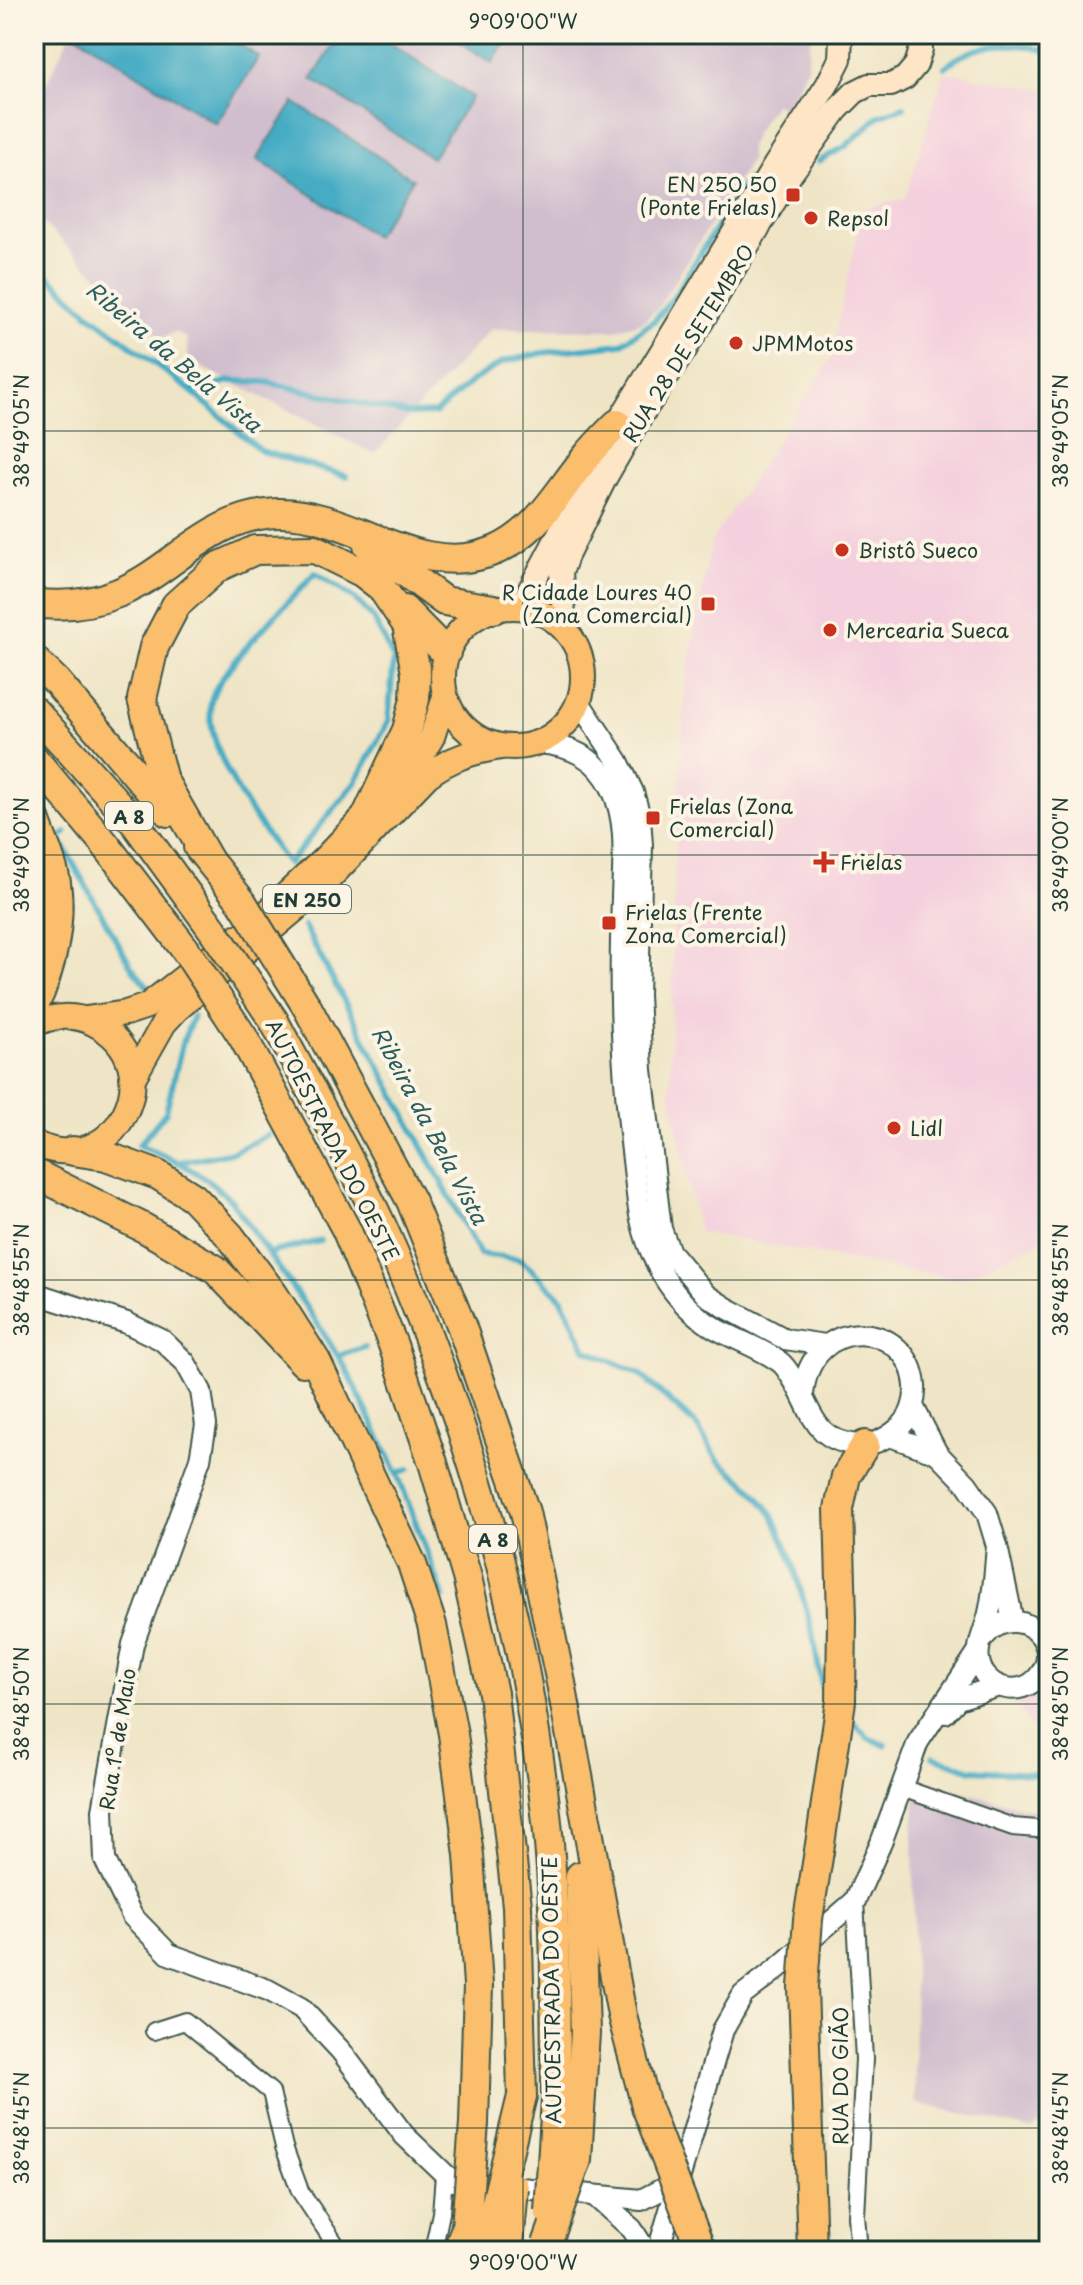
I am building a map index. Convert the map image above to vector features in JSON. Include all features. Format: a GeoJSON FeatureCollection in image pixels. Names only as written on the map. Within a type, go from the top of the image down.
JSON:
{"type":"FeatureCollection","features":[{"type":"Feature","properties":{"kind":"highway"},"geometry":{"type":"LineString","coordinates":[[34,603],[55,606],[89,603],[120,593],[206,535],[239,520],[279,513],[345,527],[430,557],[455,560],[499,549],[542,518],[588,454],[617,424]]}},
{"type":"Feature","properties":{"kind":"highway"},"geometry":{"type":"LineString","coordinates":[[345,527],[444,601],[505,608]]}},
{"type":"Feature","properties":{"kind":"highway"},"geometry":{"type":"LineString","coordinates":[[208,859],[163,780],[142,699],[154,647],[176,605],[218,567],[255,550],[315,549],[363,573],[381,587],[446,653]]}},
{"type":"Feature","properties":{"kind":"highway"},"geometry":{"type":"LineString","coordinates":[[367,815],[407,730],[416,686],[407,625],[381,587]]}},
{"type":"Feature","properties":{"kind":"highway"},"geometry":{"type":"LineString","coordinates":[[34,660],[56,681],[242,902],[307,1007],[411,1201],[461,1325],[525,1512],[561,1683],[622,2015],[646,2106],[701,2248]]}},
{"type":"Feature","properties":{"kind":"highway","name":"AUTOESTRADA DO OESTE"},"geometry":{"type":"LineString","coordinates":[[34,711],[135,823],[274,1021],[380,1222],[429,1337],[470,1453],[498,1556],[527,1690],[544,1796],[568,2097]]}},
{"type":"Feature","properties":{"kind":"highway","name":"AUTOESTRADA DO OESTE"},"geometry":{"type":"LineString","coordinates":[[34,759],[105,844],[185,949],[243,1037],[347,1231],[393,1345],[433,1463],[467,1577],[493,1693],[517,1906],[522,2096],[482,2246]]}},
{"type":"Feature","properties":{"kind":"highway"},"geometry":{"type":"LineString","coordinates":[[34,932],[39,907],[37,826]]}},
{"type":"Feature","properties":{"kind":"highway"},"geometry":{"type":"LineString","coordinates":[[34,1006],[53,954],[56,911],[56,882],[37,826]]}},
{"type":"Feature","properties":{"kind":"highway"},"geometry":{"type":"LineString","coordinates":[[73,1151],[128,1163],[158,1175],[193,1197],[230,1236],[274,1295],[316,1361],[412,1564],[432,1625],[453,1734],[469,1855],[478,1985],[474,2123],[482,2246]]}},
{"type":"Feature","properties":{"kind":"highway"},"geometry":{"type":"LineString","coordinates":[[34,1173],[144,1228],[215,1269],[328,1389]]}},
{"type":"Feature","properties":{"kind":"highway"},"geometry":{"type":"LineString","coordinates":[[812,2251],[803,1987],[808,1919],[832,1777],[841,1701],[839,1509],[846,1476],[878,1441]]}},
{"type":"Feature","properties":{"kind":"highway"},"geometry":{"type":"LineString","coordinates":[[546,2248],[577,2160],[568,2097],[585,2033],[582,1897],[568,1728]]}},
{"type":"Feature","properties":{"kind":"main road","name":"RUA 28 DE SETEMBRO"},"geometry":{"type":"LineString","coordinates":[[505,608],[526,596],[617,424],[782,152],[827,85],[840,59],[841,34]]}},
{"type":"Feature","properties":{"kind":"main road","name":"RUA 28 DE SETEMBRO"},"geometry":{"type":"LineString","coordinates":[[565,629],[561,573],[606,477],[641,416],[685,350],[791,174],[837,110],[855,92],[869,85],[891,85],[905,78],[916,65],[921,49],[920,34]]}},
{"type":"Feature","properties":{"kind":"main road"},"geometry":{"type":"LineString","coordinates":[[840,59],[853,76],[869,85]]}},
{"type":"Feature","properties":{"kind":"main road"},"geometry":{"type":"LineString","coordinates":[[446,653],[457,633],[473,618],[505,608],[534,609],[565,629],[576,644],[582,663],[583,683],[579,702],[570,719],[556,733],[539,743]]}},
{"type":"Feature","properties":{"kind":"main road","name":"EN 250"},"geometry":{"type":"LineString","coordinates":[[34,1025],[63,1017],[86,1019],[126,1013],[147,1006],[272,908],[419,759],[432,737],[445,697],[442,675],[446,653]]}},
{"type":"Feature","properties":{"kind":"main road"},"geometry":{"type":"LineString","coordinates":[[445,697],[453,715],[466,730],[482,741],[501,747]]}},
{"type":"Feature","properties":{"kind":"main road","name":"EN 250"},"geometry":{"type":"LineString","coordinates":[[73,1151],[93,1145],[111,1134],[124,1118],[132,1099],[133,1078],[156,1035],[177,1009],[319,889],[427,776],[468,752],[539,743]]}},
{"type":"Feature","properties":{"kind":"main road"},"geometry":{"type":"LineString","coordinates":[[86,1019],[104,1028],[119,1042],[129,1059],[133,1078]]}},
{"type":"Feature","properties":{"kind":"main road"},"geometry":{"type":"LineString","coordinates":[[34,1143],[57,1151],[73,1151]]}},
{"type":"Feature","properties":{"kind":"street"},"geometry":{"type":"LineString","coordinates":[[579,702],[618,761],[633,792],[640,817],[638,995],[641,1055],[661,1229],[670,1252],[706,1295],[785,1339],[825,1345]]}},
{"type":"Feature","properties":{"kind":"street"},"geometry":{"type":"LineString","coordinates":[[539,743],[560,745],[591,760],[611,785],[622,822],[621,1003],[624,1067],[638,1203],[651,1255],[683,1302],[712,1326],[783,1364],[803,1395],[809,1416],[824,1433],[843,1443],[878,1441],[937,1453]]}},
{"type":"Feature","properties":{"kind":"street","name":"Rua 1º de Maio"},"geometry":{"type":"LineString","coordinates":[[34,1293],[111,1317],[162,1340],[185,1362],[201,1391],[206,1425],[200,1459],[133,1644],[103,1810],[105,1860],[132,1916],[169,1954],[268,1990],[301,2008],[341,2051],[404,2135],[444,2175]]}},
{"type":"Feature","properties":{"kind":"street"},"geometry":{"type":"LineString","coordinates":[[803,1395],[808,1368],[825,1345],[842,1336],[860,1334],[879,1337],[895,1346],[912,1371],[915,1385],[913,1406],[904,1423],[878,1441]]}},
{"type":"Feature","properties":{"kind":"street"},"geometry":{"type":"LineString","coordinates":[[913,1406],[937,1453],[967,1484],[987,1513],[1021,1623],[1044,1642],[1048,1652],[1046,1665],[1032,1683],[1010,1690],[999,1686],[983,1672],[979,1646],[989,1614],[997,1546]]}},
{"type":"Feature","properties":{"kind":"street"},"geometry":{"type":"LineString","coordinates":[[658,2251],[723,2030],[743,1995],[855,1901],[881,1843],[918,1742],[996,1624],[1049,1617]]}},
{"type":"Feature","properties":{"kind":"street"},"geometry":{"type":"LineString","coordinates":[[918,1742],[958,1699],[999,1686]]}},
{"type":"Feature","properties":{"kind":"street"},"geometry":{"type":"LineString","coordinates":[[902,1788],[1013,1827],[1049,1830]]}},
{"type":"Feature","properties":{"kind":"street","name":"RUA DO GIÃO"},"geometry":{"type":"LineString","coordinates":[[855,1901],[864,2059],[856,2216],[859,2251]]}},
{"type":"Feature","properties":{"kind":"street"},"geometry":{"type":"LineString","coordinates":[[154,2031],[185,2021],[271,2092],[284,2147],[300,2191],[340,2251]]}},
{"type":"Feature","properties":{"kind":"street"},"geometry":{"type":"LineString","coordinates":[[444,2175],[452,2181],[641,2200],[678,2181]]}},
{"type":"Feature","properties":{"kind":"street"},"geometry":{"type":"LineString","coordinates":[[433,2251],[441,2213],[444,2175]]}},
{"type":"Feature","properties":{"kind":"street"},"geometry":{"type":"LineString","coordinates":[[596,2197],[632,2229],[646,2251]]}},
{"type":"Feature","properties":{"kind":"street"},"geometry":{"type":"LineString","coordinates":[[641,2200],[665,2226]]}},
{"type":"Feature","properties":{"kind":"street"},"geometry":{"type":"LineString","coordinates":[[632,2229],[665,2226]]}},
{"type":"Feature","properties":{"kind":"shaded area"},"geometry":{"type":"Polygon","coordinates":[[[70,34],[811,34],[807,68],[795,92],[784,109],[775,103],[755,133],[750,145],[750,161],[658,308],[642,322],[616,330],[491,329],[374,454],[188,360],[187,338],[175,332],[161,338],[34,214],[34,110],[70,34]]]}},
{"type":"Feature","properties":{"kind":"shaded area"},"geometry":{"type":"Polygon","coordinates":[[[944,72],[1049,90],[1049,1224],[1038,1243],[958,1280],[699,1232],[670,1094],[675,862],[685,688],[711,542],[830,360],[863,209],[905,199],[944,72]]]}},
{"type":"Feature","properties":{"kind":"shaded area"},"geometry":{"type":"Polygon","coordinates":[[[1049,1679],[1049,1738],[1038,1737],[1014,1701],[1042,1690],[1049,1679]]]}},
{"type":"Feature","properties":{"kind":"shaded area"},"geometry":{"type":"Polygon","coordinates":[[[917,1780],[1049,1814],[1049,2119],[1031,2129],[915,2103],[913,1828],[917,1780]]]}},
{"type":"Feature","properties":{"kind":"water"},"geometry":{"type":"Polygon","coordinates":[[[75,34],[223,34],[259,57],[216,124],[75,34]]]}},
{"type":"Feature","properties":{"kind":"water"},"geometry":{"type":"Polygon","coordinates":[[[341,34],[376,34],[472,97],[432,158],[312,79],[341,34]]]}},
{"type":"Feature","properties":{"kind":"water"},"geometry":{"type":"Polygon","coordinates":[[[448,34],[511,34],[492,63],[448,34]]]}},
{"type":"Feature","properties":{"kind":"water"},"geometry":{"type":"Polygon","coordinates":[[[294,102],[413,179],[375,236],[257,159],[294,102]]]}},
{"type":"Feature","properties":{"kind":"waterway"},"geometry":{"type":"LineString","coordinates":[[34,52],[43,34]]}},
{"type":"Feature","properties":{"kind":"waterway"},"geometry":{"type":"LineString","coordinates":[[945,67],[968,53],[994,46],[1022,45],[1049,52]]}},
{"type":"Feature","properties":{"kind":"waterway"},"geometry":{"type":"LineString","coordinates":[[819,161],[846,146],[879,116],[904,107]]}},
{"type":"Feature","properties":{"kind":"waterway"},"geometry":{"type":"LineString","coordinates":[[190,390],[231,381],[266,382],[408,414],[435,413],[472,381],[503,362],[542,353],[621,344],[655,320],[672,299],[746,180]]}},
{"type":"Feature","properties":{"kind":"waterway","name":"Ribeira da Bela Vista"},"geometry":{"type":"LineString","coordinates":[[34,263],[89,314],[190,390],[261,451],[346,476]]}},
{"type":"Feature","properties":{"kind":"waterway","name":"Ribeira da Bela Vista"},"geometry":{"type":"LineString","coordinates":[[315,573],[355,599],[373,618],[394,659],[388,722],[355,783],[288,864],[249,809],[224,764],[211,721],[211,701],[216,688],[240,654],[315,573]]}},
{"type":"Feature","properties":{"kind":"waterway"},"geometry":{"type":"LineString","coordinates":[[66,833],[59,838],[132,968],[147,986]]}},
{"type":"Feature","properties":{"kind":"waterway","name":"Ribeira da Bela Vista"},"geometry":{"type":"LineString","coordinates":[[304,926],[480,1254],[519,1259],[532,1270],[562,1299],[586,1350],[640,1374],[696,1425],[718,1460],[750,1487],[773,1515],[793,1563],[812,1630],[822,1687],[832,1698]]}},
{"type":"Feature","properties":{"kind":"waterway"},"geometry":{"type":"LineString","coordinates":[[193,1016],[182,1044],[166,1112],[139,1145],[180,1163],[208,1180],[231,1200],[312,1315],[345,1367],[397,1473],[444,1598]]}},
{"type":"Feature","properties":{"kind":"waterway"},"geometry":{"type":"LineString","coordinates":[[180,1162],[233,1152],[268,1135]]}},
{"type":"Feature","properties":{"kind":"waterway"},"geometry":{"type":"LineString","coordinates":[[269,1253],[320,1241]]}},
{"type":"Feature","properties":{"kind":"waterway"},"geometry":{"type":"LineString","coordinates":[[338,1356],[365,1347]]}},
{"type":"Feature","properties":{"kind":"waterway"},"geometry":{"type":"LineString","coordinates":[[397,1473],[409,1469]]}},
{"type":"Feature","properties":{"kind":"waterway","name":"Ribeira da Bela Vista"},"geometry":{"type":"LineString","coordinates":[[848,1716],[868,1738],[885,1745]]}},
{"type":"Feature","properties":{"kind":"waterway","name":"Ribeira da Bela Vista"},"geometry":{"type":"LineString","coordinates":[[933,1757],[972,1770],[1049,1775]]}},
{"type":"Feature","properties":{"kind":"place","name":"EN 250 50 (Ponte Frielas)"},"geometry":{"type":"Point","coordinates":[793,195]}},
{"type":"Feature","properties":{"kind":"place","name":"Repsol"},"geometry":{"type":"Point","coordinates":[811,218]}},
{"type":"Feature","properties":{"kind":"place","name":"JPMMotos"},"geometry":{"type":"Point","coordinates":[736,343]}},
{"type":"Feature","properties":{"kind":"place","name":"Bristô Sueco"},"geometry":{"type":"Point","coordinates":[842,550]}},
{"type":"Feature","properties":{"kind":"place","name":"R Cidade Loures 40 (Zona Comercial)"},"geometry":{"type":"Point","coordinates":[708,604]}},
{"type":"Feature","properties":{"kind":"place","name":"Mercearia Sueca"},"geometry":{"type":"Point","coordinates":[830,630]}},
{"type":"Feature","properties":{"kind":"place","name":"Frielas (Zona Comercial)"},"geometry":{"type":"Point","coordinates":[653,818]}},
{"type":"Feature","properties":{"kind":"place","name":"Frielas"},"geometry":{"type":"Point","coordinates":[824,862]}},
{"type":"Feature","properties":{"kind":"place","name":"Frielas (Frente Zona Comercial)"},"geometry":{"type":"Point","coordinates":[609,923]}},
{"type":"Feature","properties":{"kind":"place","name":"Lidl"},"geometry":{"type":"Point","coordinates":[894,1128]}}]}
